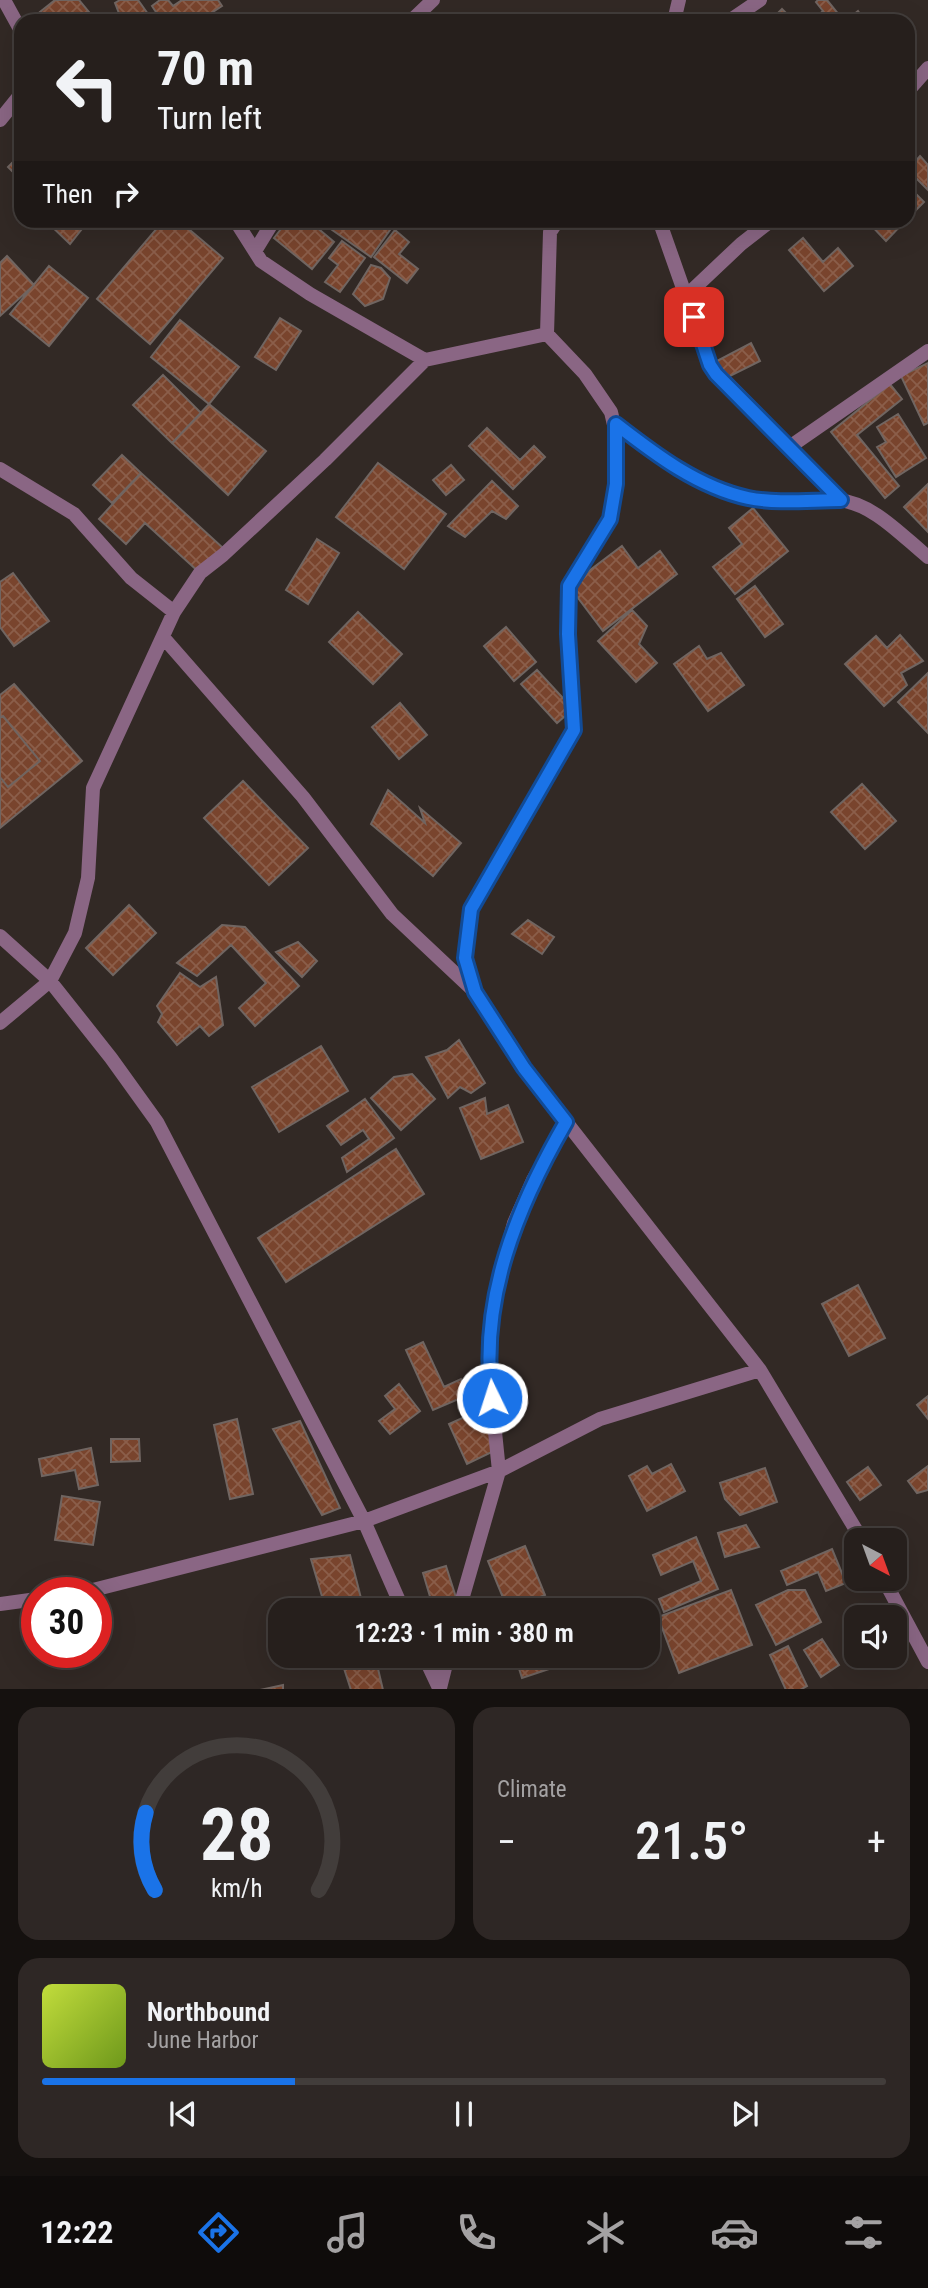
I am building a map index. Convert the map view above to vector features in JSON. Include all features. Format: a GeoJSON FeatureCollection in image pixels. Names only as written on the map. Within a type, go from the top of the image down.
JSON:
{"type":"FeatureCollection","features":[{"type":"Feature","properties":{"kind":"street"},"geometry":{"type":"LineString","coordinates":[[4,0],[14,18]]}},
{"type":"Feature","properties":{"kind":"street"},"geometry":{"type":"LineString","coordinates":[[418,14],[433,0]]}},
{"type":"Feature","properties":{"kind":"street"},"geometry":{"type":"LineString","coordinates":[[739,14],[760,0]]}},
{"type":"Feature","properties":{"kind":"street"},"geometry":{"type":"LineString","coordinates":[[915,82],[928,68]]}},
{"type":"Feature","properties":{"kind":"street"},"geometry":{"type":"LineString","coordinates":[[0,120],[14,103]]}},
{"type":"Feature","properties":{"kind":"street"},"geometry":{"type":"LineString","coordinates":[[240,228],[261,261],[310,294],[425,359]]}},
{"type":"Feature","properties":{"kind":"street"},"geometry":{"type":"LineString","coordinates":[[255,251],[269,228]]}},
{"type":"Feature","properties":{"kind":"street"},"geometry":{"type":"LineString","coordinates":[[475,992],[465,958],[471,909],[574,730],[568,634],[569,586],[610,519],[616,484],[616,424],[611,412],[585,374],[547,334],[553,228]]}},
{"type":"Feature","properties":{"kind":"street"},"geometry":{"type":"LineString","coordinates":[[662,228],[710,365],[841,500],[877,516],[928,557]]}},
{"type":"Feature","properties":{"kind":"street"},"geometry":{"type":"LineString","coordinates":[[687,296],[762,228]]}},
{"type":"Feature","properties":{"kind":"street"},"geometry":{"type":"LineString","coordinates":[[0,1023],[50,981],[75,933],[84,904],[93,788],[174,612],[200,573],[326,460],[425,359],[547,334]]}},
{"type":"Feature","properties":{"kind":"street"},"geometry":{"type":"LineString","coordinates":[[788,448],[928,351]]}},
{"type":"Feature","properties":{"kind":"street"},"geometry":{"type":"LineString","coordinates":[[616,424],[657,456],[716,489],[751,498],[841,500]]}},
{"type":"Feature","properties":{"kind":"street"},"geometry":{"type":"LineString","coordinates":[[0,469],[74,514],[131,578],[174,612]]}},
{"type":"Feature","properties":{"kind":"street"},"geometry":{"type":"LineString","coordinates":[[163,637],[303,797],[392,914],[475,992],[524,1068],[761,1370],[855,1528]]}},
{"type":"Feature","properties":{"kind":"street"},"geometry":{"type":"LineString","coordinates":[[0,936],[50,981],[157,1122],[364,1521],[397,1598]]}},
{"type":"Feature","properties":{"kind":"street"},"geometry":{"type":"LineString","coordinates":[[462,1598],[499,1471],[489,1373],[494,1297],[514,1223],[533,1180],[566,1122]]}},
{"type":"Feature","properties":{"kind":"street"},"geometry":{"type":"LineString","coordinates":[[112,1585],[364,1521],[499,1471],[600,1419],[761,1370]]}},
{"type":"Feature","properties":{"kind":"street"},"geometry":{"type":"LineString","coordinates":[[890,1591],[928,1662]]}},
{"type":"Feature","properties":{"kind":"street"},"geometry":{"type":"LineString","coordinates":[[0,1604],[21,1601]]}},
{"type":"Feature","properties":{"kind":"street"},"geometry":{"type":"LineString","coordinates":[[430,1668],[440,1689]]}},
{"type":"Feature","properties":{"kind":"street"},"geometry":{"type":"LineString","coordinates":[[440,1689],[445,1668]]}},
{"type":"Feature","properties":{"kind":"building"},"geometry":{"type":"Polygon","coordinates":[[[55,0],[79,0],[89,12],[42,14],[40,12],[55,0]]]}},
{"type":"Feature","properties":{"kind":"building"},"geometry":{"type":"Polygon","coordinates":[[[120,0],[138,0],[148,14],[119,14],[115,3],[120,0]]]}},
{"type":"Feature","properties":{"kind":"building"},"geometry":{"type":"Polygon","coordinates":[[[160,0],[168,0],[173,6],[182,0],[218,0],[222,6],[210,14],[157,14],[152,6],[160,0]]]}},
{"type":"Feature","properties":{"kind":"building"},"geometry":{"type":"Polygon","coordinates":[[[827,0],[838,14],[820,14],[823,11],[816,2],[827,0]]]}},
{"type":"Feature","properties":{"kind":"building"},"geometry":{"type":"Polygon","coordinates":[[[920,156],[928,165],[928,190],[915,177],[915,162],[920,156]]]}},
{"type":"Feature","properties":{"kind":"building"},"geometry":{"type":"Polygon","coordinates":[[[14,161],[14,173],[8,167],[14,161]]]}},
{"type":"Feature","properties":{"kind":"building"},"geometry":{"type":"Polygon","coordinates":[[[915,193],[924,202],[915,211],[915,193]]]}},
{"type":"Feature","properties":{"kind":"building"},"geometry":{"type":"Polygon","coordinates":[[[53,228],[83,228],[70,244],[53,228]]]}},
{"type":"Feature","properties":{"kind":"building"},"geometry":{"type":"Polygon","coordinates":[[[157,228],[187,228],[223,258],[150,344],[97,299],[157,228]]]}},
{"type":"Feature","properties":{"kind":"building"},"geometry":{"type":"Polygon","coordinates":[[[282,228],[317,228],[334,242],[312,269],[274,238],[282,228]]]}},
{"type":"Feature","properties":{"kind":"building"},"geometry":{"type":"Polygon","coordinates":[[[329,228],[391,228],[371,257],[329,228]]]}},
{"type":"Feature","properties":{"kind":"building"},"geometry":{"type":"Polygon","coordinates":[[[874,228],[898,228],[886,241],[874,228]]]}},
{"type":"Feature","properties":{"kind":"building"},"geometry":{"type":"Polygon","coordinates":[[[395,230],[409,242],[399,254],[418,269],[407,283],[374,257],[395,230]]]}},
{"type":"Feature","properties":{"kind":"building"},"geometry":{"type":"Polygon","coordinates":[[[803,238],[823,262],[838,248],[853,266],[824,291],[789,250],[803,238]]]}},
{"type":"Feature","properties":{"kind":"building"},"geometry":{"type":"Polygon","coordinates":[[[342,241],[365,258],[340,292],[325,282],[338,265],[329,258],[342,241]]]}},
{"type":"Feature","properties":{"kind":"building"},"geometry":{"type":"Polygon","coordinates":[[[7,256],[34,285],[0,316],[0,263],[7,256]]]}},
{"type":"Feature","properties":{"kind":"building"},"geometry":{"type":"Polygon","coordinates":[[[371,265],[381,268],[390,278],[383,299],[365,306],[353,294],[371,265]]]}},
{"type":"Feature","properties":{"kind":"building"},"geometry":{"type":"Polygon","coordinates":[[[49,266],[88,298],[49,346],[10,314],[49,266]]]}},
{"type":"Feature","properties":{"kind":"building"},"geometry":{"type":"Polygon","coordinates":[[[280,318],[301,331],[276,370],[255,357],[280,318]]]}},
{"type":"Feature","properties":{"kind":"building"},"geometry":{"type":"Polygon","coordinates":[[[180,320],[239,367],[209,404],[151,357],[180,320]]]}},
{"type":"Feature","properties":{"kind":"building"},"geometry":{"type":"Polygon","coordinates":[[[751,343],[760,361],[726,378],[717,361],[751,343]]]}},
{"type":"Feature","properties":{"kind":"building"},"geometry":{"type":"Polygon","coordinates":[[[928,363],[928,423],[924,425],[901,376],[928,363]]]}},
{"type":"Feature","properties":{"kind":"building"},"geometry":{"type":"Polygon","coordinates":[[[163,375],[201,413],[172,443],[133,405],[163,375]]]}},
{"type":"Feature","properties":{"kind":"building"},"geometry":{"type":"Polygon","coordinates":[[[890,384],[902,399],[857,435],[899,486],[885,498],[831,432],[890,384]]]}},
{"type":"Feature","properties":{"kind":"building"},"geometry":{"type":"Polygon","coordinates":[[[209,404],[266,451],[228,495],[172,443],[209,404]]]}},
{"type":"Feature","properties":{"kind":"building"},"geometry":{"type":"Polygon","coordinates":[[[898,414],[926,458],[896,477],[877,447],[886,442],[877,427],[898,414]]]}},
{"type":"Feature","properties":{"kind":"building"},"geometry":{"type":"Polygon","coordinates":[[[487,428],[520,460],[534,446],[545,457],[513,489],[469,446],[487,428]]]}},
{"type":"Feature","properties":{"kind":"building"},"geometry":{"type":"Polygon","coordinates":[[[122,455],[141,473],[112,503],[93,485],[122,455]]]}},
{"type":"Feature","properties":{"kind":"building"},"geometry":{"type":"Polygon","coordinates":[[[378,463],[446,514],[404,569],[336,517],[378,463]]]}},
{"type":"Feature","properties":{"kind":"building"},"geometry":{"type":"Polygon","coordinates":[[[451,465],[464,480],[446,495],[433,480],[451,465]]]}},
{"type":"Feature","properties":{"kind":"building"},"geometry":{"type":"Polygon","coordinates":[[[141,473],[223,548],[200,573],[145,523],[126,544],[99,519],[141,473]]]}},
{"type":"Feature","properties":{"kind":"building"},"geometry":{"type":"Polygon","coordinates":[[[492,481],[518,506],[506,519],[492,511],[465,537],[448,526],[492,481]]]}},
{"type":"Feature","properties":{"kind":"building"},"geometry":{"type":"Polygon","coordinates":[[[928,484],[928,532],[904,507],[928,484]]]}},
{"type":"Feature","properties":{"kind":"building"},"geometry":{"type":"Polygon","coordinates":[[[753,508],[788,551],[735,594],[713,567],[742,544],[729,528],[753,508]]]}},
{"type":"Feature","properties":{"kind":"building"},"geometry":{"type":"Polygon","coordinates":[[[317,539],[339,553],[308,604],[286,590],[317,539]]]}},
{"type":"Feature","properties":{"kind":"building"},"geometry":{"type":"Polygon","coordinates":[[[622,546],[638,568],[660,551],[677,574],[603,631],[569,586],[622,546]]]}},
{"type":"Feature","properties":{"kind":"building"},"geometry":{"type":"Polygon","coordinates":[[[13,573],[49,621],[14,646],[0,627],[0,582],[13,573]]]}},
{"type":"Feature","properties":{"kind":"building"},"geometry":{"type":"Polygon","coordinates":[[[755,586],[783,624],[765,637],[737,599],[755,586]]]}},
{"type":"Feature","properties":{"kind":"building"},"geometry":{"type":"Polygon","coordinates":[[[632,610],[647,626],[639,644],[657,663],[636,682],[598,641],[632,610]]]}},
{"type":"Feature","properties":{"kind":"building"},"geometry":{"type":"Polygon","coordinates":[[[358,612],[402,654],[373,684],[329,642],[358,612]]]}},
{"type":"Feature","properties":{"kind":"building"},"geometry":{"type":"Polygon","coordinates":[[[506,627],[536,662],[514,681],[484,646],[506,627]]]}},
{"type":"Feature","properties":{"kind":"building"},"geometry":{"type":"Polygon","coordinates":[[[900,635],[923,661],[901,673],[907,685],[884,706],[845,664],[876,636],[887,648],[900,635]]]}},
{"type":"Feature","properties":{"kind":"building"},"geometry":{"type":"Polygon","coordinates":[[[699,646],[707,659],[721,653],[744,685],[708,711],[674,664],[699,646]]]}},
{"type":"Feature","properties":{"kind":"building"},"geometry":{"type":"Polygon","coordinates":[[[537,670],[573,709],[557,723],[521,684],[537,670]]]}},
{"type":"Feature","properties":{"kind":"building"},"geometry":{"type":"Polygon","coordinates":[[[928,673],[928,733],[898,702],[928,673]]]}},
{"type":"Feature","properties":{"kind":"building"},"geometry":{"type":"Polygon","coordinates":[[[14,684],[82,761],[0,828],[0,695],[14,684]]]}},
{"type":"Feature","properties":{"kind":"building"},"geometry":{"type":"Polygon","coordinates":[[[400,703],[427,735],[399,759],[372,727],[400,703]]]}},
{"type":"Feature","properties":{"kind":"building"},"geometry":{"type":"Polygon","coordinates":[[[3,716],[40,761],[8,787],[0,777],[0,718],[3,716]]]}},
{"type":"Feature","properties":{"kind":"building"},"geometry":{"type":"Polygon","coordinates":[[[243,781],[308,848],[269,885],[204,818],[243,781]]]}},
{"type":"Feature","properties":{"kind":"building"},"geometry":{"type":"Polygon","coordinates":[[[862,784],[896,821],[865,849],[831,812],[862,784]]]}},
{"type":"Feature","properties":{"kind":"building"},"geometry":{"type":"Polygon","coordinates":[[[388,790],[425,823],[420,808],[461,843],[433,876],[371,824],[388,790]]]}},
{"type":"Feature","properties":{"kind":"building"},"geometry":{"type":"Polygon","coordinates":[[[129,905],[156,933],[113,975],[86,948],[129,905]]]}},
{"type":"Feature","properties":{"kind":"building"},"geometry":{"type":"Polygon","coordinates":[[[528,920],[554,937],[542,954],[512,934],[528,920]]]}},
{"type":"Feature","properties":{"kind":"building"},"geometry":{"type":"Polygon","coordinates":[[[222,925],[245,927],[299,986],[255,1026],[239,1008],[266,983],[231,945],[197,976],[177,963],[222,925]]]}},
{"type":"Feature","properties":{"kind":"building"},"geometry":{"type":"Polygon","coordinates":[[[298,942],[317,961],[302,977],[276,952],[298,942]]]}},
{"type":"Feature","properties":{"kind":"building"},"geometry":{"type":"Polygon","coordinates":[[[180,973],[200,987],[216,977],[223,1025],[209,1036],[200,1026],[177,1045],[158,1022],[162,1014],[157,1006],[180,973]]]}},
{"type":"Feature","properties":{"kind":"building"},"geometry":{"type":"Polygon","coordinates":[[[459,1040],[485,1083],[471,1093],[460,1087],[448,1098],[426,1057],[447,1050],[459,1040]]]}},
{"type":"Feature","properties":{"kind":"building"},"geometry":{"type":"Polygon","coordinates":[[[321,1046],[348,1091],[279,1132],[252,1087],[321,1046]]]}},
{"type":"Feature","properties":{"kind":"building"},"geometry":{"type":"Polygon","coordinates":[[[412,1074],[435,1099],[401,1130],[371,1098],[394,1077],[412,1074]]]}},
{"type":"Feature","properties":{"kind":"building"},"geometry":{"type":"Polygon","coordinates":[[[485,1098],[487,1114],[508,1105],[523,1142],[481,1159],[460,1108],[485,1098]]]}},
{"type":"Feature","properties":{"kind":"building"},"geometry":{"type":"Polygon","coordinates":[[[365,1099],[394,1138],[347,1172],[342,1158],[369,1139],[363,1130],[341,1145],[327,1126],[365,1099]]]}},
{"type":"Feature","properties":{"kind":"building"},"geometry":{"type":"Polygon","coordinates":[[[396,1149],[424,1194],[286,1282],[258,1238],[396,1149]]]}},
{"type":"Feature","properties":{"kind":"building"},"geometry":{"type":"Polygon","coordinates":[[[858,1285],[885,1338],[849,1356],[822,1304],[858,1285]]]}},
{"type":"Feature","properties":{"kind":"building"},"geometry":{"type":"Polygon","coordinates":[[[423,1342],[444,1387],[461,1379],[468,1395],[433,1410],[406,1350],[423,1342]]]}},
{"type":"Feature","properties":{"kind":"building"},"geometry":{"type":"Polygon","coordinates":[[[399,1384],[420,1411],[390,1434],[379,1421],[395,1409],[385,1396],[399,1384]]]}},
{"type":"Feature","properties":{"kind":"building"},"geometry":{"type":"Polygon","coordinates":[[[928,1396],[928,1419],[917,1405],[928,1396]]]}},
{"type":"Feature","properties":{"kind":"building"},"geometry":{"type":"Polygon","coordinates":[[[480,1410],[498,1449],[467,1464],[449,1424],[480,1410]]]}},
{"type":"Feature","properties":{"kind":"building"},"geometry":{"type":"Polygon","coordinates":[[[237,1419],[253,1494],[230,1499],[214,1425],[237,1419]]]}},
{"type":"Feature","properties":{"kind":"building"},"geometry":{"type":"Polygon","coordinates":[[[300,1421],[340,1508],[322,1515],[273,1429],[300,1421]]]}},
{"type":"Feature","properties":{"kind":"building"},"geometry":{"type":"Polygon","coordinates":[[[111,1439],[139,1439],[140,1461],[111,1462],[111,1439]]]}},
{"type":"Feature","properties":{"kind":"building"},"geometry":{"type":"Polygon","coordinates":[[[91,1448],[98,1485],[79,1489],[75,1470],[42,1476],[39,1459],[91,1448]]]}},
{"type":"Feature","properties":{"kind":"building"},"geometry":{"type":"Polygon","coordinates":[[[671,1464],[685,1491],[647,1511],[629,1476],[647,1466],[652,1474],[671,1464]]]}},
{"type":"Feature","properties":{"kind":"building"},"geometry":{"type":"Polygon","coordinates":[[[928,1466],[928,1490],[917,1493],[908,1481],[928,1466]]]}},
{"type":"Feature","properties":{"kind":"building"},"geometry":{"type":"Polygon","coordinates":[[[868,1467],[881,1485],[860,1500],[847,1482],[868,1467]]]}},
{"type":"Feature","properties":{"kind":"building"},"geometry":{"type":"Polygon","coordinates":[[[765,1468],[777,1502],[740,1515],[725,1499],[720,1483],[765,1468]]]}},
{"type":"Feature","properties":{"kind":"building"},"geometry":{"type":"Polygon","coordinates":[[[62,1496],[100,1502],[93,1545],[55,1540],[62,1496]]]}},
{"type":"Feature","properties":{"kind":"building"},"geometry":{"type":"Polygon","coordinates":[[[746,1525],[759,1547],[725,1557],[718,1533],[746,1525]]]}},
{"type":"Feature","properties":{"kind":"building"},"geometry":{"type":"Polygon","coordinates":[[[696,1537],[718,1589],[664,1612],[660,1599],[701,1581],[693,1561],[661,1575],[653,1555],[696,1537]]]}},
{"type":"Feature","properties":{"kind":"building"},"geometry":{"type":"Polygon","coordinates":[[[525,1546],[545,1595],[538,1598],[503,1598],[488,1561],[525,1546]]]}},
{"type":"Feature","properties":{"kind":"building"},"geometry":{"type":"Polygon","coordinates":[[[832,1549],[844,1584],[826,1591],[818,1572],[787,1585],[781,1571],[832,1549]]]}},
{"type":"Feature","properties":{"kind":"building"},"geometry":{"type":"Polygon","coordinates":[[[350,1555],[361,1598],[322,1598],[311,1559],[350,1555]]]}},
{"type":"Feature","properties":{"kind":"building"},"geometry":{"type":"Polygon","coordinates":[[[446,1566],[456,1598],[430,1598],[423,1573],[446,1566]]]}},
{"type":"Feature","properties":{"kind":"building"},"geometry":{"type":"Polygon","coordinates":[[[731,1590],[752,1645],[679,1673],[660,1616],[731,1590]]]}},
{"type":"Feature","properties":{"kind":"building"},"geometry":{"type":"Polygon","coordinates":[[[788,1590],[805,1590],[821,1622],[776,1645],[756,1605],[788,1590]]]}},
{"type":"Feature","properties":{"kind":"building"},"geometry":{"type":"Polygon","coordinates":[[[822,1639],[839,1665],[821,1677],[804,1650],[822,1639]]]}},
{"type":"Feature","properties":{"kind":"building"},"geometry":{"type":"Polygon","coordinates":[[[788,1646],[807,1686],[802,1689],[786,1689],[770,1655],[788,1646]]]}},
{"type":"Feature","properties":{"kind":"building"},"geometry":{"type":"Polygon","coordinates":[[[344,1668],[378,1668],[383,1689],[351,1689],[344,1668]]]}},
{"type":"Feature","properties":{"kind":"building"},"geometry":{"type":"Polygon","coordinates":[[[519,1668],[552,1668],[522,1678],[519,1668]]]}},
{"type":"Feature","properties":{"kind":"building"},"geometry":{"type":"Polygon","coordinates":[[[283,1685],[283,1689],[265,1689],[283,1685]]]}},
{"type":"Feature","properties":{"kind":"route"},"geometry":{"type":"LineString","coordinates":[[492,1398],[489,1373],[494,1297],[514,1223],[533,1180],[566,1122],[524,1068],[475,992],[465,958],[471,909],[574,730],[567,608],[569,586],[610,519],[616,484],[616,424],[657,456],[716,489],[751,498],[841,500],[716,374],[710,365],[694,317]]}}]}
